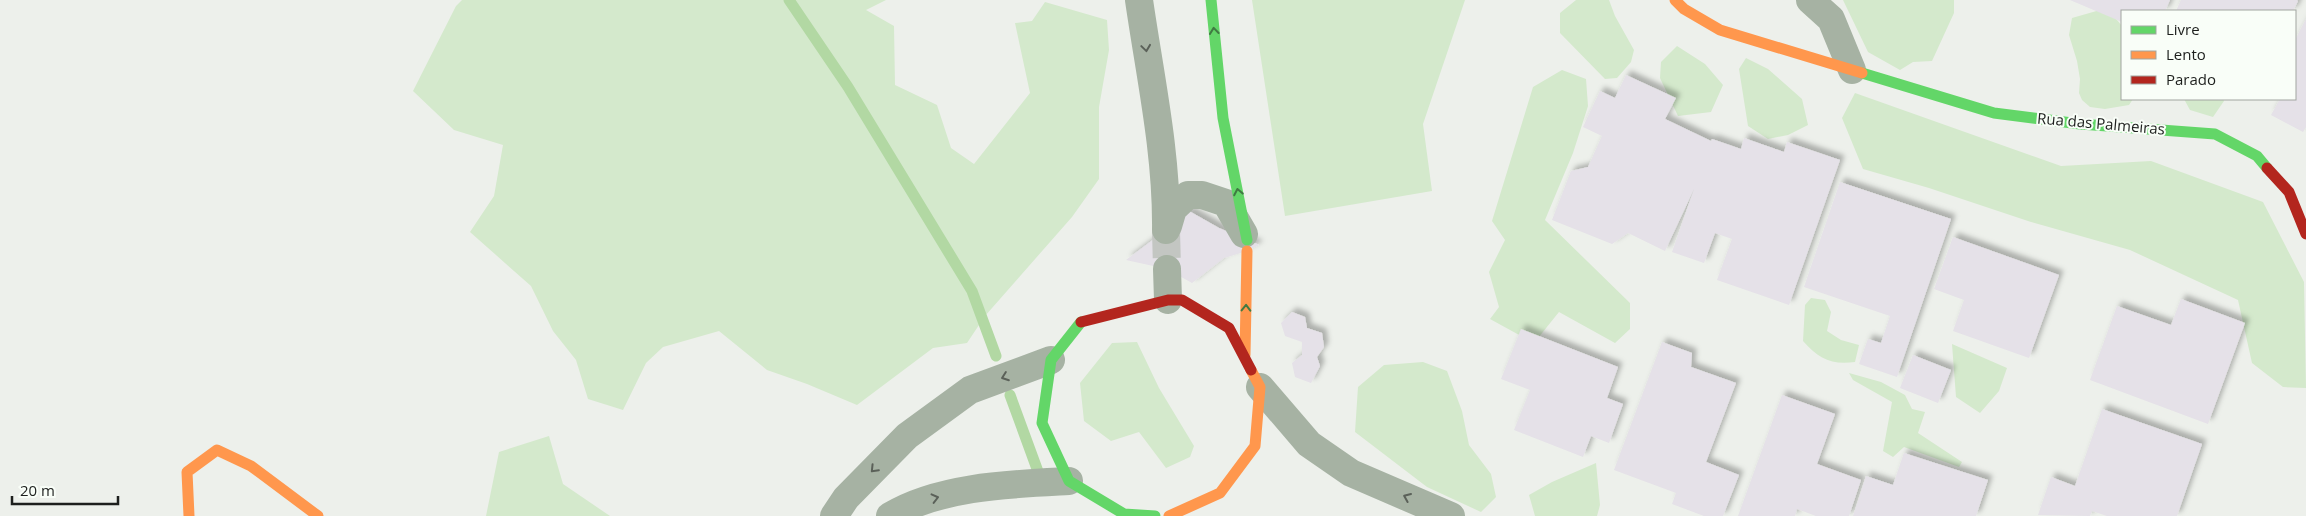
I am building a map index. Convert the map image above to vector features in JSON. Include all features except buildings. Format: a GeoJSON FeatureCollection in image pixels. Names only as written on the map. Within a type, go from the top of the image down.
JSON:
{"type":"FeatureCollection","features":[{"type":"Feature","properties":{"kind":"street"},"geometry":{"type":"LineString","coordinates":[[1139,0],[1162,154],[1166,196],[1166,230],[1173,209],[1188,195],[1202,195],[1226,203],[1247,246]]}},
{"type":"Feature","properties":{"kind":"street"},"geometry":{"type":"LineString","coordinates":[[1211,0],[1224,118],[1247,246],[1245,357]]}},
{"type":"Feature","properties":{"kind":"street","name":"Rua das Palmeiras"},"geometry":{"type":"LineString","coordinates":[[1675,0],[1684,9],[1720,30],[1994,113],[2080,124],[2215,134],[2257,156],[2289,192],[2306,234]]}},
{"type":"Feature","properties":{"kind":"street"},"geometry":{"type":"LineString","coordinates":[[1810,0],[1831,20],[1852,70]]}},
{"type":"Feature","properties":{"kind":"street"},"geometry":{"type":"LineString","coordinates":[[1167,269],[1168,300]]}},
{"type":"Feature","properties":{"kind":"street"},"geometry":{"type":"LineString","coordinates":[[1155,516],[1124,514],[1069,481],[1042,424],[1051,360],[1082,320],[1168,300],[1182,300],[1229,328],[1260,387],[1310,444],[1351,473],[1451,516]]}},
{"type":"Feature","properties":{"kind":"street"},"geometry":{"type":"LineString","coordinates":[[834,516],[846,498],[907,436],[970,390],[1051,360]]}},
{"type":"Feature","properties":{"kind":"street"},"geometry":{"type":"LineString","coordinates":[[1169,516],[1220,493],[1255,446],[1260,387]]}},
{"type":"Feature","properties":{"kind":"street"},"geometry":{"type":"LineString","coordinates":[[190,516],[187,472],[216,450],[251,466],[318,516]]}},
{"type":"Feature","properties":{"kind":"street"},"geometry":{"type":"LineString","coordinates":[[890,516],[908,505],[989,486],[1069,481]]}},
{"type":"Feature","properties":{"kind":"green space"},"geometry":{"type":"Polygon","coordinates":[[[462,0],[886,0],[866,10],[894,26],[895,85],[937,105],[951,148],[974,164],[1030,93],[1015,23],[1032,21],[1045,2],[1107,20],[1109,50],[1099,107],[1099,179],[1072,217],[985,316],[967,343],[933,348],[857,405],[767,370],[719,331],[663,347],[646,363],[623,410],[588,399],[576,360],[553,331],[531,286],[470,232],[494,196],[503,145],[454,130],[413,91],[456,6],[462,0]]]}},
{"type":"Feature","properties":{"kind":"green space"},"geometry":{"type":"Polygon","coordinates":[[[1252,0],[1465,0],[1423,124],[1432,191],[1285,216],[1252,0]]]}},
{"type":"Feature","properties":{"kind":"green space"},"geometry":{"type":"Polygon","coordinates":[[[1576,0],[1609,0],[1615,16],[1634,50],[1631,62],[1617,78],[1605,79],[1560,33],[1560,13],[1576,0]]]}},
{"type":"Feature","properties":{"kind":"green space"},"geometry":{"type":"Polygon","coordinates":[[[1843,0],[1954,0],[1954,13],[1932,61],[1913,62],[1900,70],[1868,52],[1843,0]]]}},
{"type":"Feature","properties":{"kind":"green space"},"geometry":{"type":"Polygon","coordinates":[[[2107,8],[2121,25],[2121,100],[2132,100],[2129,105],[2105,109],[2090,107],[2082,100],[2079,93],[2080,79],[2077,61],[2069,35],[2072,18],[2107,8]]]}},
{"type":"Feature","properties":{"kind":"green space"},"geometry":{"type":"Polygon","coordinates":[[[1677,46],[1705,64],[1723,85],[1711,112],[1678,116],[1660,78],[1661,62],[1677,46]]]}},
{"type":"Feature","properties":{"kind":"green space"},"geometry":{"type":"Polygon","coordinates":[[[1746,58],[1768,69],[1802,99],[1808,125],[1788,135],[1768,139],[1748,126],[1739,69],[1746,58]]]}},
{"type":"Feature","properties":{"kind":"green space"},"geometry":{"type":"Polygon","coordinates":[[[1562,70],[1586,79],[1588,106],[1573,153],[1545,220],[1630,303],[1630,329],[1615,343],[1559,312],[1534,343],[1490,319],[1499,307],[1489,272],[1505,240],[1492,221],[1533,87],[1562,70]]]}},
{"type":"Feature","properties":{"kind":"green space"},"geometry":{"type":"Polygon","coordinates":[[[1855,93],[2061,166],[2151,161],[2263,202],[2304,282],[2306,388],[2283,387],[2252,363],[2238,300],[2130,250],[2031,222],[1929,188],[1863,169],[1842,118],[1855,93]]]}},
{"type":"Feature","properties":{"kind":"green space"},"geometry":{"type":"Polygon","coordinates":[[[2185,100],[2224,101],[2213,117],[2190,110],[2185,100]]]}},
{"type":"Feature","properties":{"kind":"green space"},"geometry":{"type":"Polygon","coordinates":[[[1811,298],[1825,300],[1831,312],[1827,331],[1841,340],[1859,345],[1855,362],[1839,363],[1826,359],[1814,352],[1803,341],[1805,305],[1811,298]]]}},
{"type":"Feature","properties":{"kind":"green space"},"geometry":{"type":"Polygon","coordinates":[[[1137,342],[1159,388],[1194,446],[1190,457],[1166,468],[1139,432],[1111,441],[1084,421],[1080,383],[1112,343],[1137,342]]]}},
{"type":"Feature","properties":{"kind":"green space"},"geometry":{"type":"Polygon","coordinates":[[[1952,344],[2007,368],[1999,391],[1980,413],[1956,397],[1952,344]]]}},
{"type":"Feature","properties":{"kind":"green space"},"geometry":{"type":"Polygon","coordinates":[[[1423,362],[1447,371],[1462,411],[1469,445],[1491,474],[1496,497],[1481,512],[1427,487],[1355,432],[1358,387],[1384,365],[1423,362]]]}},
{"type":"Feature","properties":{"kind":"green space"},"geometry":{"type":"Polygon","coordinates":[[[1849,373],[1881,382],[1905,395],[1912,409],[1925,412],[1918,433],[1962,462],[1959,467],[1904,447],[1893,457],[1883,451],[1892,402],[1853,380],[1849,373]]]}},
{"type":"Feature","properties":{"kind":"green space"},"geometry":{"type":"Polygon","coordinates":[[[549,436],[563,484],[610,516],[486,516],[499,452],[549,436]]]}},
{"type":"Feature","properties":{"kind":"green space"},"geometry":{"type":"Polygon","coordinates":[[[1596,463],[1600,505],[1597,516],[1535,516],[1529,495],[1552,482],[1596,463]]]}},
{"type":"Feature","properties":{"kind":"waterway"},"geometry":{"type":"LineString","coordinates":[[789,0],[848,87],[972,291],[996,356]]}},
{"type":"Feature","properties":{"kind":"waterway"},"geometry":{"type":"LineString","coordinates":[[1010,395],[1040,477]]}},
{"type":"Feature","properties":{"kind":"tunnel"},"geometry":{"type":"LineString","coordinates":[[1166,230],[1167,269]]}},
{"type":"Feature","properties":{"kind":"traffic: fast"},"geometry":{"type":"LineString","coordinates":[[1211,0],[1223,118],[1247,240]]}},
{"type":"Feature","properties":{"kind":"traffic: fast"},"geometry":{"type":"LineString","coordinates":[[1862,73],[1994,113],[2080,124],[2215,134],[2257,156],[2267,168]]}},
{"type":"Feature","properties":{"kind":"traffic: fast"},"geometry":{"type":"LineString","coordinates":[[1081,322],[1051,360],[1042,423],[1069,481],[1124,514],[1155,516]]}},
{"type":"Feature","properties":{"kind":"traffic: slow"},"geometry":{"type":"LineString","coordinates":[[1675,0],[1684,9],[1720,30],[1862,73]]}},
{"type":"Feature","properties":{"kind":"traffic: slow"},"geometry":{"type":"LineString","coordinates":[[1245,355],[1247,251]]}},
{"type":"Feature","properties":{"kind":"traffic: slow"},"geometry":{"type":"LineString","coordinates":[[1169,516],[1220,493],[1255,446],[1260,387],[1251,370]]}},
{"type":"Feature","properties":{"kind":"traffic: slow"},"geometry":{"type":"LineString","coordinates":[[189,516],[187,472],[217,450],[251,466],[318,516]]}},
{"type":"Feature","properties":{"kind":"traffic: jam"},"geometry":{"type":"LineString","coordinates":[[2267,168],[2289,192],[2306,234]]}},
{"type":"Feature","properties":{"kind":"traffic: jam"},"geometry":{"type":"LineString","coordinates":[[1081,322],[1168,300],[1182,300],[1229,328],[1251,370]]}}]}
